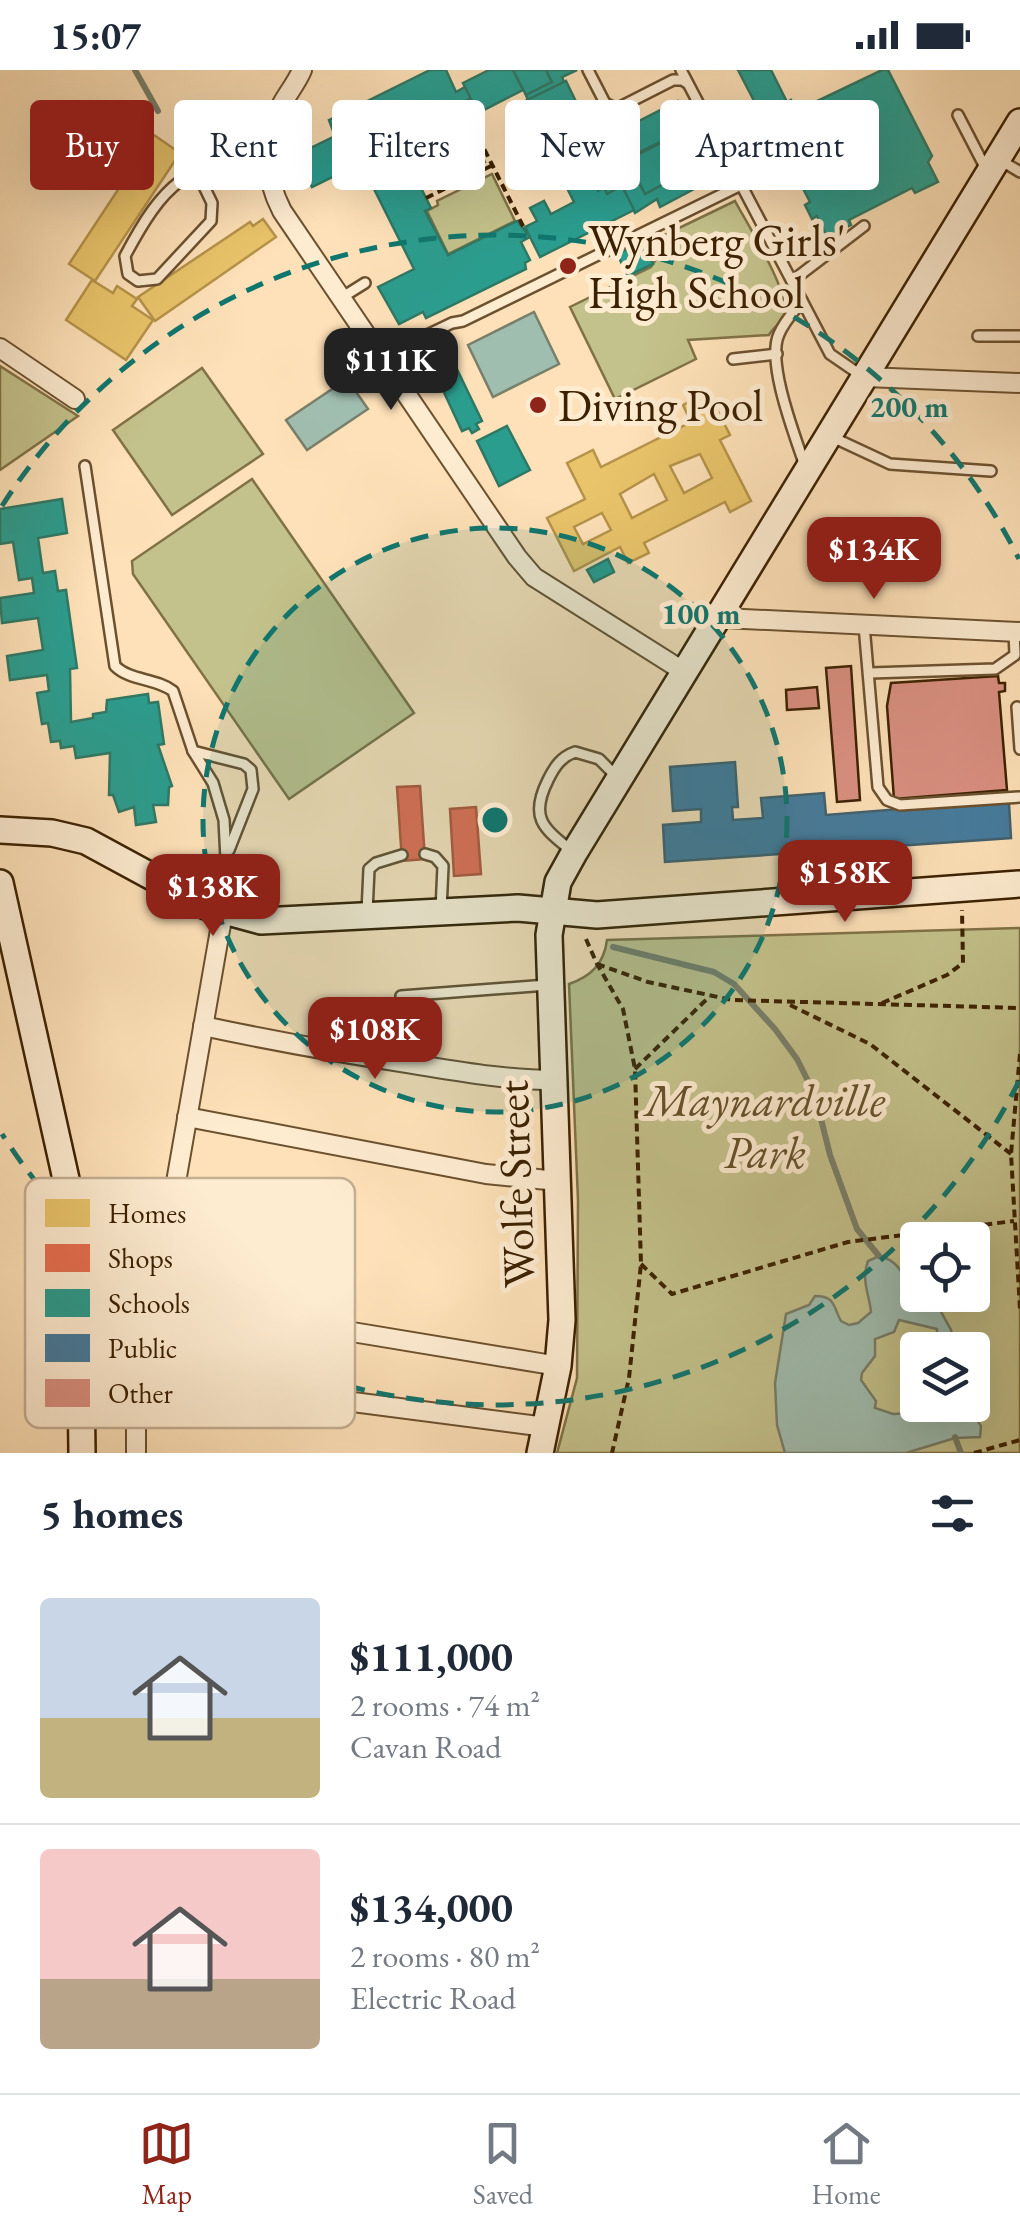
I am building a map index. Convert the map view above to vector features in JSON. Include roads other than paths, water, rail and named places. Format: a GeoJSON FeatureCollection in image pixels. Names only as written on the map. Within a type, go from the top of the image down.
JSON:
{"type":"FeatureCollection","features":[{"type":"Feature","properties":{"kind":"street"},"geometry":{"type":"LineString","coordinates":[[285,100],[302,70]]}},
{"type":"Feature","properties":{"kind":"street","name":"Wolfe Street"},"geometry":{"type":"LineString","coordinates":[[540,1453],[558,1366],[562,1282],[549,985],[549,935],[558,882],[828,435],[1002,168],[1020,122]]}},
{"type":"Feature","properties":{"kind":"street"},"geometry":{"type":"LineString","coordinates":[[273,190],[282,211],[534,577],[683,671]]}},
{"type":"Feature","properties":{"kind":"street"},"geometry":{"type":"LineString","coordinates":[[0,348],[75,398]]}},
{"type":"Feature","properties":{"kind":"street"},"geometry":{"type":"LineString","coordinates":[[865,378],[1020,383]]}},
{"type":"Feature","properties":{"kind":"street"},"geometry":{"type":"LineString","coordinates":[[717,615],[1017,632]]}},
{"type":"Feature","properties":{"kind":"street"},"geometry":{"type":"LineString","coordinates":[[0,830],[52,833],[86,841],[219,912],[261,921],[518,908],[597,915],[1020,884]]}},
{"type":"Feature","properties":{"kind":"street"},"geometry":{"type":"LineString","coordinates":[[0,883],[66,1178]]}},
{"type":"Feature","properties":{"kind":"street"},"geometry":{"type":"LineString","coordinates":[[176,1178],[219,912]]}},
{"type":"Feature","properties":{"kind":"street"},"geometry":{"type":"LineString","coordinates":[[203,1026],[457,1071],[516,1080],[554,1080]]}},
{"type":"Feature","properties":{"kind":"street"},"geometry":{"type":"LineString","coordinates":[[187,1117],[486,1174],[558,1181]]}},
{"type":"Feature","properties":{"kind":"street"},"geometry":{"type":"LineString","coordinates":[[355,1332],[558,1366]]}},
{"type":"Feature","properties":{"kind":"street"},"geometry":{"type":"LineString","coordinates":[[355,1402],[546,1427]]}},
{"type":"Feature","properties":{"kind":"street"},"geometry":{"type":"LineString","coordinates":[[81,1428],[82,1453]]}},
{"type":"Feature","properties":{"kind":"lane"},"geometry":{"type":"LineString","coordinates":[[588,70],[605,102],[616,109],[673,80],[689,85]]}},
{"type":"Feature","properties":{"kind":"lane"},"geometry":{"type":"LineString","coordinates":[[681,70],[697,100]]}},
{"type":"Feature","properties":{"kind":"lane"},"geometry":{"type":"LineString","coordinates":[[958,115],[1002,168]]}},
{"type":"Feature","properties":{"kind":"lane"},"geometry":{"type":"LineString","coordinates":[[196,170],[212,203],[210,221],[157,279],[138,282],[126,268],[128,250],[167,192],[196,170]]}},
{"type":"Feature","properties":{"kind":"lane"},"geometry":{"type":"LineString","coordinates":[[382,357],[731,190]]}},
{"type":"Feature","properties":{"kind":"lane"},"geometry":{"type":"LineString","coordinates":[[744,190],[830,354],[865,378]]}},
{"type":"Feature","properties":{"kind":"lane"},"geometry":{"type":"LineString","coordinates":[[792,282],[864,226]]}},
{"type":"Feature","properties":{"kind":"lane"},"geometry":{"type":"LineString","coordinates":[[341,298],[365,283]]}},
{"type":"Feature","properties":{"kind":"lane"},"geometry":{"type":"LineString","coordinates":[[802,300],[779,333],[777,354],[792,427],[806,471]]}},
{"type":"Feature","properties":{"kind":"lane"},"geometry":{"type":"LineString","coordinates":[[978,336],[1020,336]]}},
{"type":"Feature","properties":{"kind":"lane"},"geometry":{"type":"LineString","coordinates":[[733,359],[777,354]]}},
{"type":"Feature","properties":{"kind":"lane"},"geometry":{"type":"LineString","coordinates":[[828,435],[890,464],[991,471]]}},
{"type":"Feature","properties":{"kind":"lane"},"geometry":{"type":"LineString","coordinates":[[85,466],[116,666],[122,672],[173,691],[193,750],[220,802],[226,858],[219,912]]}},
{"type":"Feature","properties":{"kind":"lane"},"geometry":{"type":"LineString","coordinates":[[864,626],[878,787],[886,800],[900,805],[1020,797]]}},
{"type":"Feature","properties":{"kind":"lane"},"geometry":{"type":"LineString","coordinates":[[870,674],[995,668],[1015,655],[1017,632]]}},
{"type":"Feature","properties":{"kind":"lane"},"geometry":{"type":"LineString","coordinates":[[1017,707],[1020,749]]}},
{"type":"Feature","properties":{"kind":"lane"},"geometry":{"type":"LineString","coordinates":[[193,750],[244,764],[254,778],[226,858]]}},
{"type":"Feature","properties":{"kind":"lane"},"geometry":{"type":"LineString","coordinates":[[574,853],[550,834],[538,815],[540,795],[551,774],[560,759],[575,752],[599,759],[618,778]]}},
{"type":"Feature","properties":{"kind":"lane"},"geometry":{"type":"LineString","coordinates":[[425,854],[443,866],[441,910]]}},
{"type":"Feature","properties":{"kind":"lane"},"geometry":{"type":"LineString","coordinates":[[366,914],[369,869],[402,855]]}},
{"type":"Feature","properties":{"kind":"lane"},"geometry":{"type":"LineString","coordinates":[[401,996],[549,985]]}},
{"type":"Feature","properties":{"kind":"waterway"},"geometry":{"type":"LineString","coordinates":[[135,70],[158,111]]}},
{"type":"Feature","properties":{"kind":"waterway"},"geometry":{"type":"LineString","coordinates":[[613,947],[714,972],[734,984],[775,1029],[797,1059],[815,1095],[830,1155],[857,1229],[879,1256]]}},
{"type":"Feature","properties":{"kind":"waterway"},"geometry":{"type":"LineString","coordinates":[[955,1437],[961,1453]]}},
{"type":"Feature","properties":{"kind":"place","name":"Wynberg Girls' High School"},"geometry":{"type":"Point","coordinates":[568,266]}},
{"type":"Feature","properties":{"kind":"place","name":"Diving Pool"},"geometry":{"type":"Point","coordinates":[538,405]}},
{"type":"Feature","properties":{"kind":"park label","name":"Maynardville Park"},"geometry":{"type":"Point","coordinates":[765,1126]}}]}
